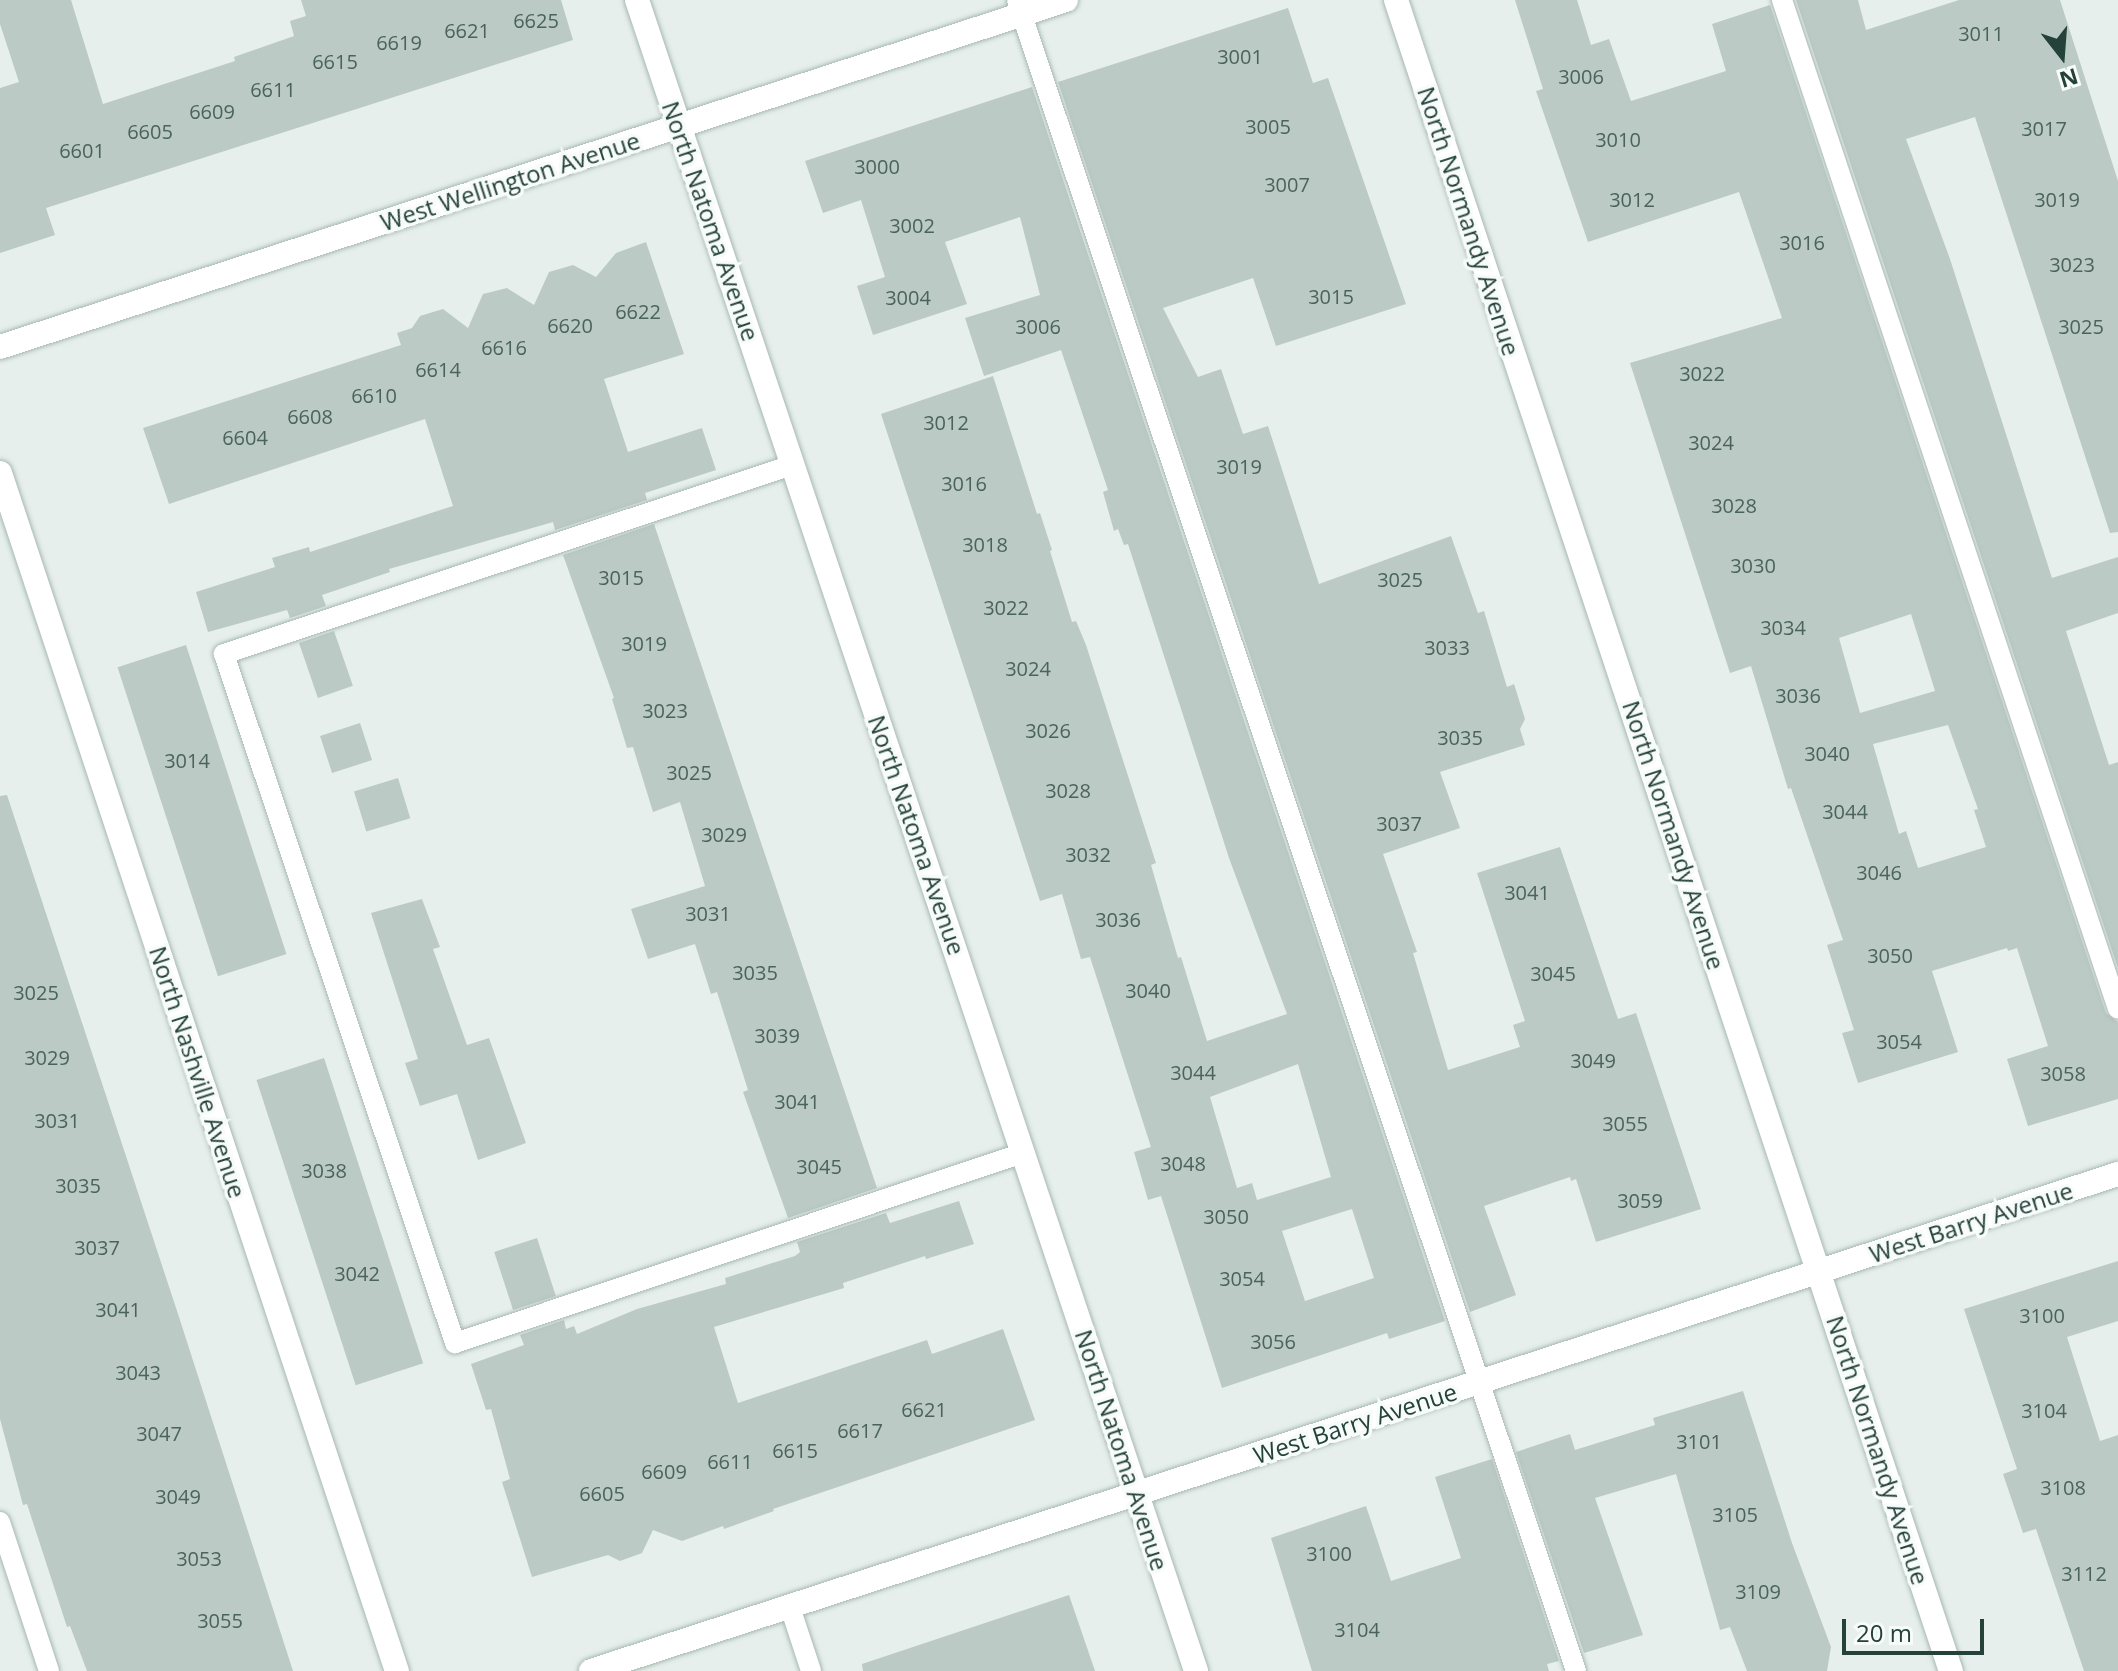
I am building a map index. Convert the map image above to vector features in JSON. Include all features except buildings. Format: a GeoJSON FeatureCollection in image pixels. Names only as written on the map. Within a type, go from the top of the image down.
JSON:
{"type":"FeatureCollection","features":[{"type":"Feature","properties":{"kind":"street","name":"North Natoma Avenue"},"geometry":{"type":"LineString","coordinates":[[637,0],[1196,1671]]}},
{"type":"Feature","properties":{"kind":"street","name":"West Wellington Avenue"},"geometry":{"type":"LineString","coordinates":[[0,347],[679,126],[1020,7],[1066,0]]}},
{"type":"Feature","properties":{"kind":"street","name":"North Normandy Avenue"},"geometry":{"type":"LineString","coordinates":[[1396,0],[1951,1671]]}},
{"type":"Feature","properties":{"kind":"street","name":"North Nashville Avenue"},"geometry":{"type":"LineString","coordinates":[[0,473],[397,1671]]}},
{"type":"Feature","properties":{"kind":"street","name":"West Barry Avenue"},"geometry":{"type":"LineString","coordinates":[[591,1671],[2118,1174]]}},
{"type":"Feature","properties":{"kind":"lane"},"geometry":{"type":"LineString","coordinates":[[1782,0],[2118,1009]]}},
{"type":"Feature","properties":{"kind":"lane"},"geometry":{"type":"LineString","coordinates":[[1020,7],[1576,1671]]}},
{"type":"Feature","properties":{"kind":"lane"},"geometry":{"type":"LineString","coordinates":[[792,465],[224,654],[455,1343],[1023,1153]]}},
{"type":"Feature","properties":{"kind":"lane"},"geometry":{"type":"LineString","coordinates":[[0,1522],[49,1671]]}},
{"type":"Feature","properties":{"kind":"lane"},"geometry":{"type":"LineString","coordinates":[[790,1607],[811,1671]]}}]}
